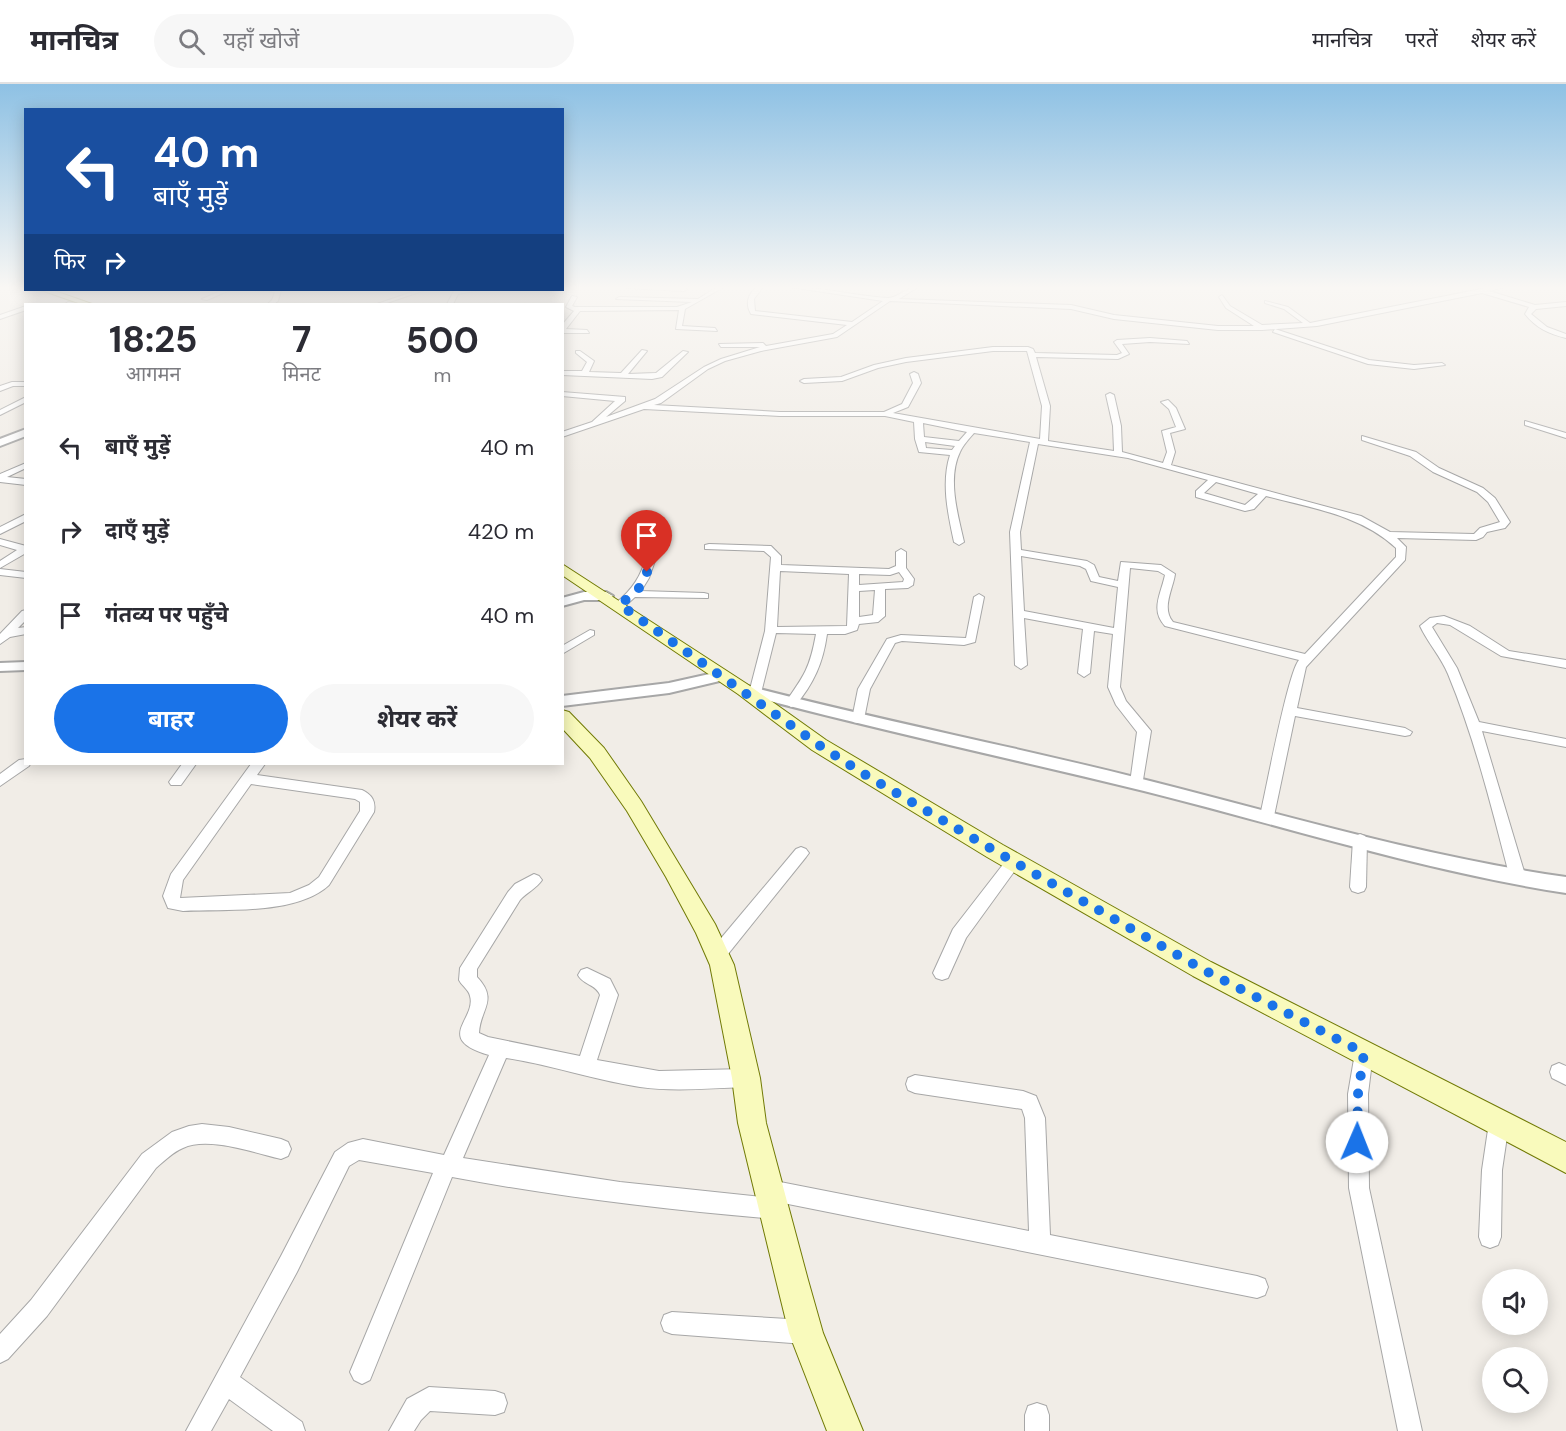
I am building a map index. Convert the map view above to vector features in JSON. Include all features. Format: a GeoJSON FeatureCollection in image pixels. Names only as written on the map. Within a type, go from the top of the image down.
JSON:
{"type":"FeatureCollection","features":[{"type":"Feature","properties":{"kind":"main road"},"geometry":{"type":"LineString","coordinates":[[564,569],[620,598],[723,676],[749,691],[819,745],[1013,862],[1202,969],[1566,1158]]}},
{"type":"Feature","properties":{"kind":"main road"},"geometry":{"type":"LineString","coordinates":[[564,718],[597,753],[634,806],[674,871],[718,954],[746,1078],[752,1123],[806,1333],[845,1431]]}},
{"type":"Feature","properties":{"kind":"street"},"geometry":{"type":"LineString","coordinates":[[564,434],[646,407],[668,396],[714,363],[762,350]]}},
{"type":"Feature","properties":{"kind":"street"},"geometry":{"type":"LineString","coordinates":[[804,381],[842,379],[886,363],[986,350]]}},
{"type":"Feature","properties":{"kind":"street"},"geometry":{"type":"LineString","coordinates":[[1021,665],[1015,532],[1039,442],[1046,406],[1028,350]]}},
{"type":"Feature","properties":{"kind":"street"},"geometry":{"type":"LineString","coordinates":[[1032,356],[1118,357],[1126,354],[1123,350]]}},
{"type":"Feature","properties":{"kind":"street"},"geometry":{"type":"LineString","coordinates":[[1331,350],[1368,362],[1414,367],[1442,365]]}},
{"type":"Feature","properties":{"kind":"street"},"geometry":{"type":"LineString","coordinates":[[626,378],[644,351]]}},
{"type":"Feature","properties":{"kind":"street"},"geometry":{"type":"LineString","coordinates":[[578,352],[591,362],[578,384],[582,395]]}},
{"type":"Feature","properties":{"kind":"street"},"geometry":{"type":"LineString","coordinates":[[564,373],[626,378],[657,376],[685,352]]}},
{"type":"Feature","properties":{"kind":"street"},"geometry":{"type":"LineString","coordinates":[[885,414],[904,405],[917,383],[914,374]]}},
{"type":"Feature","properties":{"kind":"street"},"geometry":{"type":"LineString","coordinates":[[4,387],[24,377]]}},
{"type":"Feature","properties":{"kind":"street"},"geometry":{"type":"LineString","coordinates":[[4,387],[24,384]]}},
{"type":"Feature","properties":{"kind":"street"},"geometry":{"type":"LineString","coordinates":[[609,397],[616,390]]}},
{"type":"Feature","properties":{"kind":"street"},"geometry":{"type":"LineString","coordinates":[[564,394],[622,400],[603,413],[592,425]]}},
{"type":"Feature","properties":{"kind":"street"},"geometry":{"type":"LineString","coordinates":[[1110,395],[1117,426],[1118,454]]}},
{"type":"Feature","properties":{"kind":"street"},"geometry":{"type":"LineString","coordinates":[[1,411],[24,400]]}},
{"type":"Feature","properties":{"kind":"street"},"geometry":{"type":"LineString","coordinates":[[1165,402],[1172,408],[1181,429],[1166,431],[1171,452],[1167,465]]}},
{"type":"Feature","properties":{"kind":"street"},"geometry":{"type":"LineString","coordinates":[[646,407],[780,414],[885,414],[918,419],[1118,454],[1167,465],[1358,518],[1388,534],[1401,548],[1401,558],[1306,658],[1297,675],[1266,816]]}},
{"type":"Feature","properties":{"kind":"street"},"geometry":{"type":"LineString","coordinates":[[1,411],[24,411]]}},
{"type":"Feature","properties":{"kind":"street"},"geometry":{"type":"LineString","coordinates":[[918,419],[920,449],[924,452],[955,453]]}},
{"type":"Feature","properties":{"kind":"street"},"geometry":{"type":"LineString","coordinates":[[1528,423],[1566,436]]}},
{"type":"Feature","properties":{"kind":"street"},"geometry":{"type":"LineString","coordinates":[[959,542],[951,498],[952,469],[955,453],[972,430]]}},
{"type":"Feature","properties":{"kind":"street"},"geometry":{"type":"LineString","coordinates":[[0,443],[24,433]]}},
{"type":"Feature","properties":{"kind":"street"},"geometry":{"type":"LineString","coordinates":[[1365,438],[1413,454],[1436,470],[1480,490],[1492,500],[1505,522],[1502,526],[1483,530],[1476,537],[1388,534]]}},
{"type":"Feature","properties":{"kind":"street"},"geometry":{"type":"LineString","coordinates":[[919,439],[961,444]]}},
{"type":"Feature","properties":{"kind":"street"},"geometry":{"type":"LineString","coordinates":[[0,478],[24,466]]}},
{"type":"Feature","properties":{"kind":"street"},"geometry":{"type":"LineString","coordinates":[[0,478],[24,482]]}},
{"type":"Feature","properties":{"kind":"street"},"geometry":{"type":"LineString","coordinates":[[1215,478],[1199,495],[1245,508],[1251,507],[1265,492]]}},
{"type":"Feature","properties":{"kind":"street"},"geometry":{"type":"LineString","coordinates":[[0,531],[24,518]]}},
{"type":"Feature","properties":{"kind":"street"},"geometry":{"type":"LineString","coordinates":[[0,542],[24,548]]}},
{"type":"Feature","properties":{"kind":"street"},"geometry":{"type":"LineString","coordinates":[[709,547],[767,548],[776,556],[771,630],[749,691],[858,719],[1137,783],[1518,878],[1566,885]]}},
{"type":"Feature","properties":{"kind":"street"},"geometry":{"type":"LineString","coordinates":[[620,598],[645,579],[652,555],[646,549]]}},
{"type":"Feature","properties":{"kind":"street"},"geometry":{"type":"LineString","coordinates":[[0,565],[24,550]]}},
{"type":"Feature","properties":{"kind":"street"},"geometry":{"type":"LineString","coordinates":[[854,588],[908,585],[909,579],[901,568],[901,552]]}},
{"type":"Feature","properties":{"kind":"street"},"geometry":{"type":"LineString","coordinates":[[1015,552],[1083,563],[1090,567],[1095,579],[1123,585]]}},
{"type":"Feature","properties":{"kind":"street"},"geometry":{"type":"LineString","coordinates":[[1137,783],[1144,731],[1120,702],[1114,687],[1125,564],[1161,568],[1170,574],[1162,604],[1163,615],[1169,624],[1306,658]]}},
{"type":"Feature","properties":{"kind":"street"},"geometry":{"type":"LineString","coordinates":[[775,568],[890,572],[901,568]]}},
{"type":"Feature","properties":{"kind":"street"},"geometry":{"type":"LineString","coordinates":[[771,630],[850,630],[853,628],[854,571]]}},
{"type":"Feature","properties":{"kind":"street"},"geometry":{"type":"LineString","coordinates":[[0,572],[24,575]]}},
{"type":"Feature","properties":{"kind":"street"},"geometry":{"type":"LineString","coordinates":[[854,621],[874,620],[879,616],[880,587]]}},
{"type":"Feature","properties":{"kind":"street"},"geometry":{"type":"LineString","coordinates":[[564,601],[584,596],[620,598],[704,596]]}},
{"type":"Feature","properties":{"kind":"street"},"geometry":{"type":"LineString","coordinates":[[858,719],[864,689],[891,641],[901,638],[964,642],[971,640],[979,597]]}},
{"type":"Feature","properties":{"kind":"street"},"geometry":{"type":"LineString","coordinates":[[1018,613],[1118,632]]}},
{"type":"Feature","properties":{"kind":"street"},"geometry":{"type":"LineString","coordinates":[[1,622],[23,621]]}},
{"type":"Feature","properties":{"kind":"street"},"geometry":{"type":"LineString","coordinates":[[4,637],[23,621]]}},
{"type":"Feature","properties":{"kind":"street"},"geometry":{"type":"LineString","coordinates":[[1518,878],[1472,725],[1450,664],[1426,626],[1430,622],[1449,621],[1463,626],[1488,645],[1504,653],[1566,664]]}},
{"type":"Feature","properties":{"kind":"street"},"geometry":{"type":"LineString","coordinates":[[1084,673],[1089,627]]}},
{"type":"Feature","properties":{"kind":"street"},"geometry":{"type":"LineString","coordinates":[[791,702],[811,678],[818,657],[822,630]]}},
{"type":"Feature","properties":{"kind":"street"},"geometry":{"type":"LineString","coordinates":[[564,650],[590,633]]}},
{"type":"Feature","properties":{"kind":"street"},"geometry":{"type":"LineString","coordinates":[[0,668],[24,666]]}},
{"type":"Feature","properties":{"kind":"street"},"geometry":{"type":"LineString","coordinates":[[564,701],[638,693],[723,676]]}},
{"type":"Feature","properties":{"kind":"street"},"geometry":{"type":"LineString","coordinates":[[1289,711],[1405,732]]}},
{"type":"Feature","properties":{"kind":"street"},"geometry":{"type":"LineString","coordinates":[[1472,725],[1566,743]]}},
{"type":"Feature","properties":{"kind":"street"},"geometry":{"type":"LineString","coordinates":[[0,781],[24,763]]}},
{"type":"Feature","properties":{"kind":"street"},"geometry":{"type":"LineString","coordinates":[[176,782],[188,765]]}},
{"type":"Feature","properties":{"kind":"street"},"geometry":{"type":"LineString","coordinates":[[247,779],[357,794],[365,797],[368,802],[367,812],[324,881],[304,896],[183,905],[174,903],[171,896],[176,879],[247,779],[257,765]]}},
{"type":"Feature","properties":{"kind":"street"},"geometry":{"type":"LineString","coordinates":[[1358,887],[1360,840]]}},
{"type":"Feature","properties":{"kind":"street"},"geometry":{"type":"LineString","coordinates":[[718,954],[801,853]]}},
{"type":"Feature","properties":{"kind":"street"},"geometry":{"type":"LineString","coordinates":[[942,973],[959,934],[1013,862]]}},
{"type":"Feature","properties":{"kind":"street"},"geometry":{"type":"LineString","coordinates":[[534,880],[520,888],[514,896],[467,973],[468,980],[479,992],[480,997],[470,1036],[473,1041],[483,1045],[549,1057],[620,1076],[662,1080],[746,1078]]}},
{"type":"Feature","properties":{"kind":"street"},"geometry":{"type":"LineString","coordinates":[[585,1068],[609,995],[607,987],[587,975]]}},
{"type":"Feature","properties":{"kind":"street"},"geometry":{"type":"LineString","coordinates":[[362,1372],[501,1048]]}},
{"type":"Feature","properties":{"kind":"street"},"geometry":{"type":"LineString","coordinates":[[1364,1053],[1358,1094],[1359,1188],[1410,1431]]}},
{"type":"Feature","properties":{"kind":"street"},"geometry":{"type":"LineString","coordinates":[[915,1084],[1023,1100],[1029,1103],[1035,1118],[1040,1245]]}},
{"type":"Feature","properties":{"kind":"street"},"geometry":{"type":"LineString","coordinates":[[1490,1237],[1492,1170],[1499,1123]]}},
{"type":"Feature","properties":{"kind":"street"},"geometry":{"type":"LineString","coordinates":[[0,1351],[39,1308],[149,1161],[166,1147],[180,1138],[207,1134],[281,1149]]}},
{"type":"Feature","properties":{"kind":"street"},"geometry":{"type":"LineString","coordinates":[[198,1431],[342,1160],[347,1154],[363,1149],[448,1167],[724,1205],[773,1199],[1040,1245],[1257,1287]]}},
{"type":"Feature","properties":{"kind":"street"},"geometry":{"type":"LineString","coordinates":[[672,1323],[806,1333]]}},
{"type":"Feature","properties":{"kind":"street"},"geometry":{"type":"LineString","coordinates":[[225,1381],[293,1431]]}},
{"type":"Feature","properties":{"kind":"street"},"geometry":{"type":"LineString","coordinates":[[401,1431],[408,1415],[420,1402],[429,1399],[495,1403]]}},
{"type":"Feature","properties":{"kind":"route"},"geometry":{"type":"LineString","coordinates":[[647,572],[640,587],[620,605],[744,690],[819,745],[995,851],[1202,969],[1364,1053],[1358,1094],[1357,1142]]}}]}
